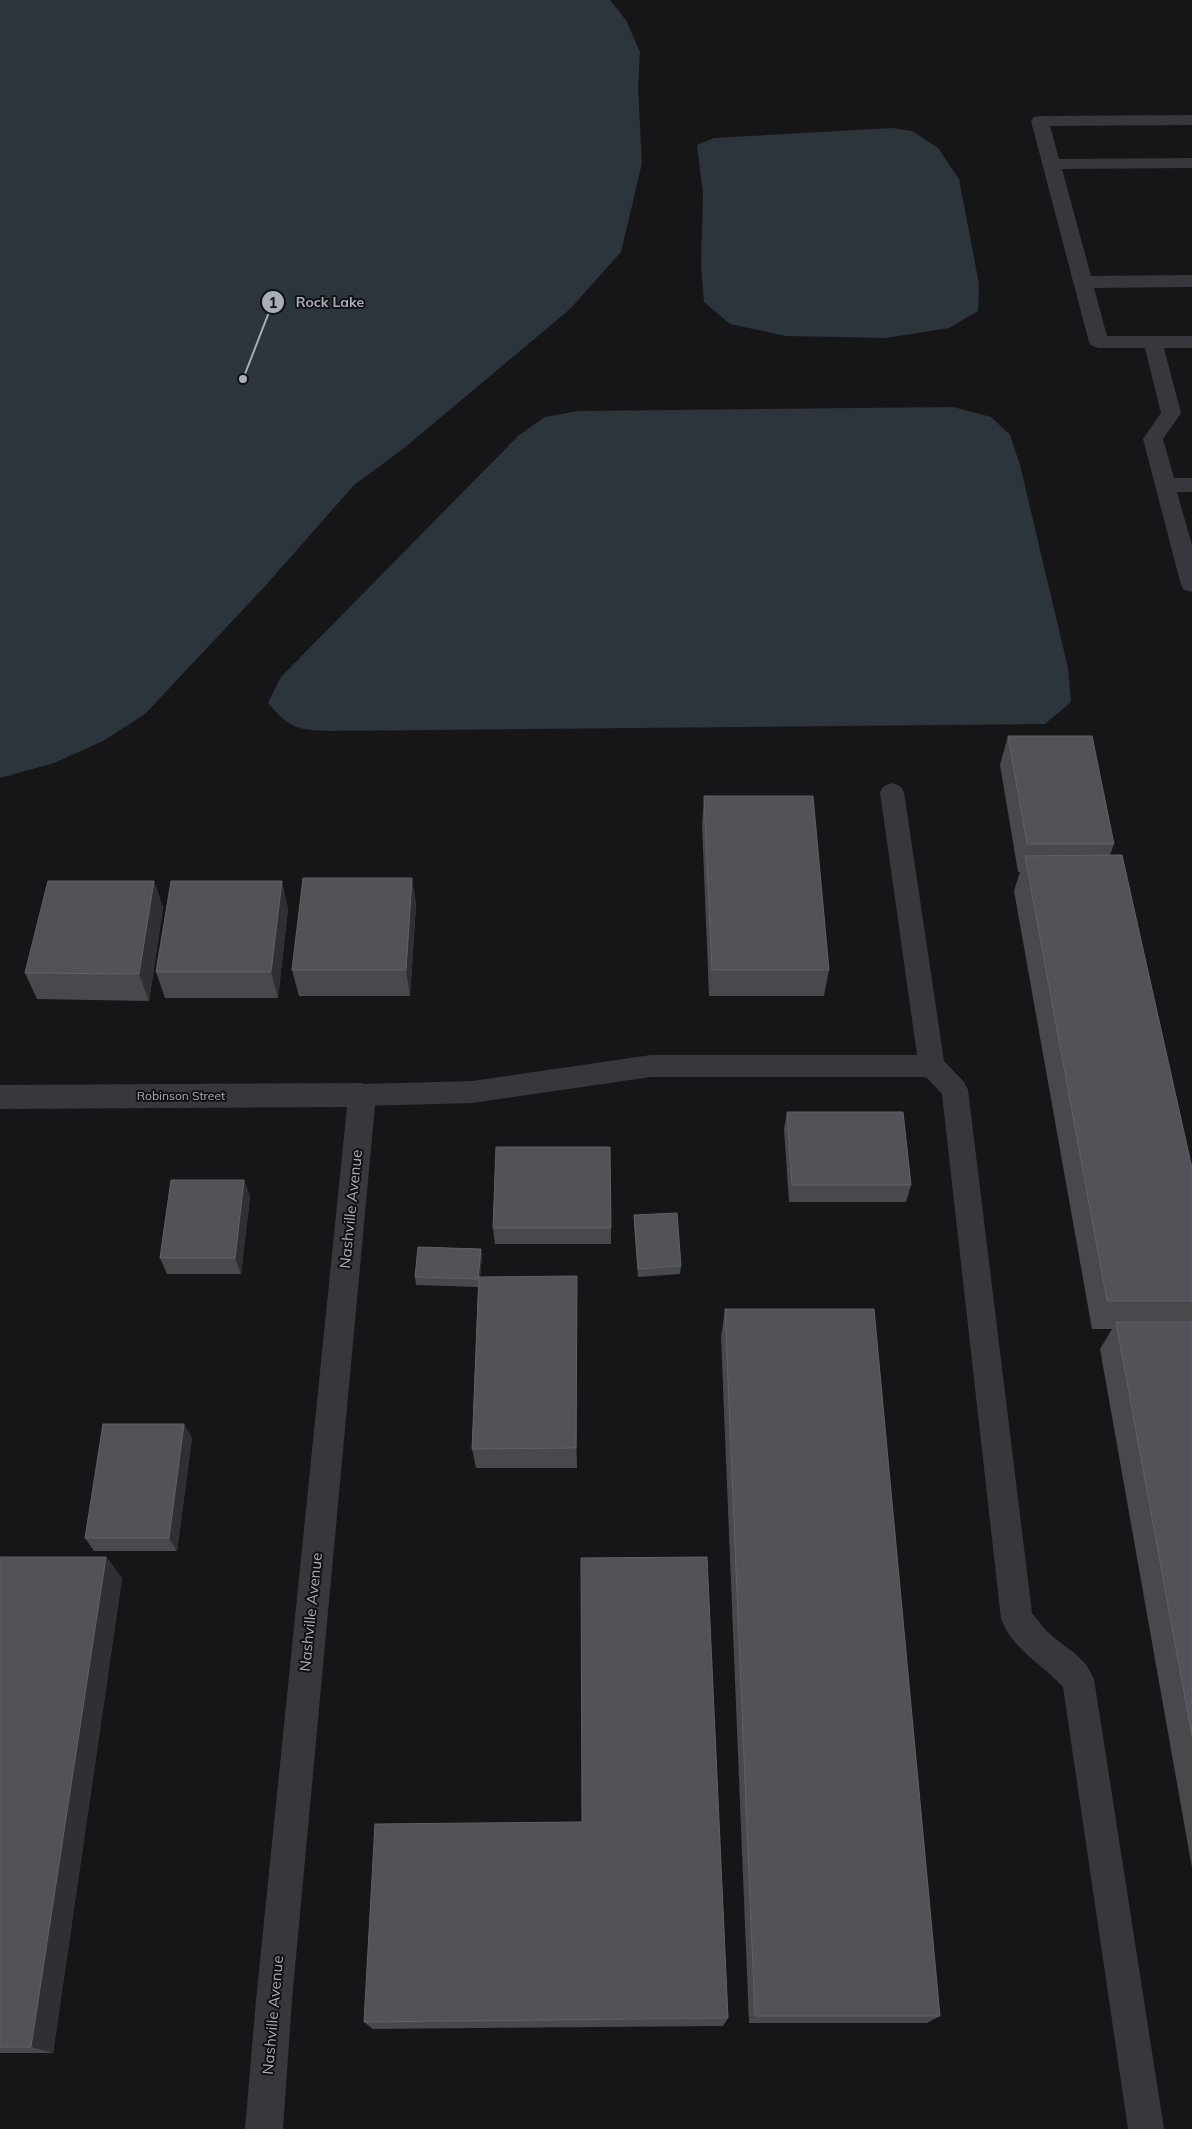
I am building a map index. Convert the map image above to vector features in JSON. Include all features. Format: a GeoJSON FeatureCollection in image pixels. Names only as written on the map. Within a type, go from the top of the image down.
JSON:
{"type":"FeatureCollection","features":[{"type":"Feature","properties":{"kind":"street","name":"Robinson Street"},"geometry":{"type":"LineString","coordinates":[[0,1097],[362,1095]]}},
{"type":"Feature","properties":{"kind":"street","name":"Nashville Avenue"},"geometry":{"type":"LineString","coordinates":[[264,2129],[275,1990],[362,1095]]}},
{"type":"Feature","properties":{"kind":"lane"},"geometry":{"type":"LineString","coordinates":[[1192,120],[1040,121],[1099,342],[1192,342]]}},
{"type":"Feature","properties":{"kind":"lane"},"geometry":{"type":"LineString","coordinates":[[1052,164],[1192,163]]}},
{"type":"Feature","properties":{"kind":"lane"},"geometry":{"type":"LineString","coordinates":[[1084,282],[1192,281]]}},
{"type":"Feature","properties":{"kind":"lane"},"geometry":{"type":"LineString","coordinates":[[1153,342],[1172,412]]}},
{"type":"Feature","properties":{"kind":"lane"},"geometry":{"type":"LineString","coordinates":[[1172,412],[1192,413]]}},
{"type":"Feature","properties":{"kind":"lane"},"geometry":{"type":"LineString","coordinates":[[1172,412],[1153,439],[1165,485],[1188,556],[1192,585]]}},
{"type":"Feature","properties":{"kind":"lane"},"geometry":{"type":"LineString","coordinates":[[1165,485],[1192,485]]}},
{"type":"Feature","properties":{"kind":"lane"},"geometry":{"type":"LineString","coordinates":[[892,792],[932,1066],[955,1090],[1017,1619],[1038,1645],[1060,1660],[1078,1679],[1146,2129]]}},
{"type":"Feature","properties":{"kind":"lane"},"geometry":{"type":"LineString","coordinates":[[362,1095],[472,1092],[651,1066],[932,1066]]}},
{"type":"Feature","properties":{"kind":"shaded area"},"geometry":{"type":"Polygon","coordinates":[[[0,0],[610,0],[626,20],[640,52],[638,88],[642,163],[621,252],[570,309],[403,449],[354,485],[266,585],[145,714],[103,741],[54,763],[0,778],[0,0]]]}},
{"type":"Feature","properties":{"kind":"shaded area"},"geometry":{"type":"Polygon","coordinates":[[[892,128],[912,131],[938,148],[959,179],[979,284],[978,311],[949,328],[886,338],[786,336],[730,324],[704,302],[701,266],[703,194],[697,145],[714,138],[892,128]]]}},
{"type":"Feature","properties":{"kind":"shaded area"},"geometry":{"type":"Polygon","coordinates":[[[953,407],[991,417],[1010,435],[1020,465],[1068,668],[1071,702],[1045,724],[330,731],[302,729],[295,726],[282,718],[268,703],[281,677],[519,435],[545,417],[579,411],[953,407]]]}},
{"type":"Feature","properties":{"kind":"building"},"geometry":{"type":"Polygon","coordinates":[[[1008,736],[1092,736],[1114,844],[1027,844],[1008,736]]]}},
{"type":"Feature","properties":{"kind":"building"},"geometry":{"type":"Polygon","coordinates":[[[704,796],[813,796],[829,970],[712,970],[704,796]]]}},
{"type":"Feature","properties":{"kind":"building"},"geometry":{"type":"Polygon","coordinates":[[[1122,855],[1192,1168],[1192,1301],[1107,1301],[1025,856],[1122,855]]]}},
{"type":"Feature","properties":{"kind":"building"},"geometry":{"type":"Polygon","coordinates":[[[303,878],[412,878],[406,970],[292,970],[303,878]]]}},
{"type":"Feature","properties":{"kind":"building"},"geometry":{"type":"Polygon","coordinates":[[[48,881],[154,881],[139,974],[25,973],[48,881]]]}},
{"type":"Feature","properties":{"kind":"building"},"geometry":{"type":"Polygon","coordinates":[[[171,881],[282,881],[271,972],[156,972],[171,881]]]}},
{"type":"Feature","properties":{"kind":"building"},"geometry":{"type":"Polygon","coordinates":[[[787,1112],[903,1112],[911,1185],[792,1185],[787,1112]]]}},
{"type":"Feature","properties":{"kind":"building"},"geometry":{"type":"Polygon","coordinates":[[[496,1147],[610,1147],[611,1228],[493,1228],[496,1147]]]}},
{"type":"Feature","properties":{"kind":"building"},"geometry":{"type":"Polygon","coordinates":[[[171,1180],[244,1180],[235,1258],[160,1258],[171,1180]]]}},
{"type":"Feature","properties":{"kind":"building"},"geometry":{"type":"Polygon","coordinates":[[[677,1213],[681,1266],[638,1269],[634,1215],[677,1213]]]}},
{"type":"Feature","properties":{"kind":"building"},"geometry":{"type":"Polygon","coordinates":[[[418,1247],[481,1249],[478,1279],[415,1277],[418,1247]]]}},
{"type":"Feature","properties":{"kind":"building"},"geometry":{"type":"Polygon","coordinates":[[[577,1276],[576,1448],[472,1449],[479,1277],[577,1276]]]}},
{"type":"Feature","properties":{"kind":"building"},"geometry":{"type":"Polygon","coordinates":[[[725,1309],[874,1309],[940,2016],[755,2016],[725,1309]]]}},
{"type":"Feature","properties":{"kind":"building"},"geometry":{"type":"Polygon","coordinates":[[[1116,1322],[1192,1322],[1192,1736],[1116,1322]]]}},
{"type":"Feature","properties":{"kind":"building"},"geometry":{"type":"Polygon","coordinates":[[[103,1424],[184,1424],[169,1538],[85,1538],[103,1424]]]}},
{"type":"Feature","properties":{"kind":"building"},"geometry":{"type":"Polygon","coordinates":[[[0,1557],[106,1557],[31,2047],[0,2047],[0,1557]]]}},
{"type":"Feature","properties":{"kind":"building"},"geometry":{"type":"Polygon","coordinates":[[[707,1557],[728,2018],[364,2022],[375,1824],[582,1822],[581,1558],[707,1557]]]}},
{"type":"Feature","properties":{"kind":"place","name":"Rock Lake"},"geometry":{"type":"Point","coordinates":[243,379]}}]}
